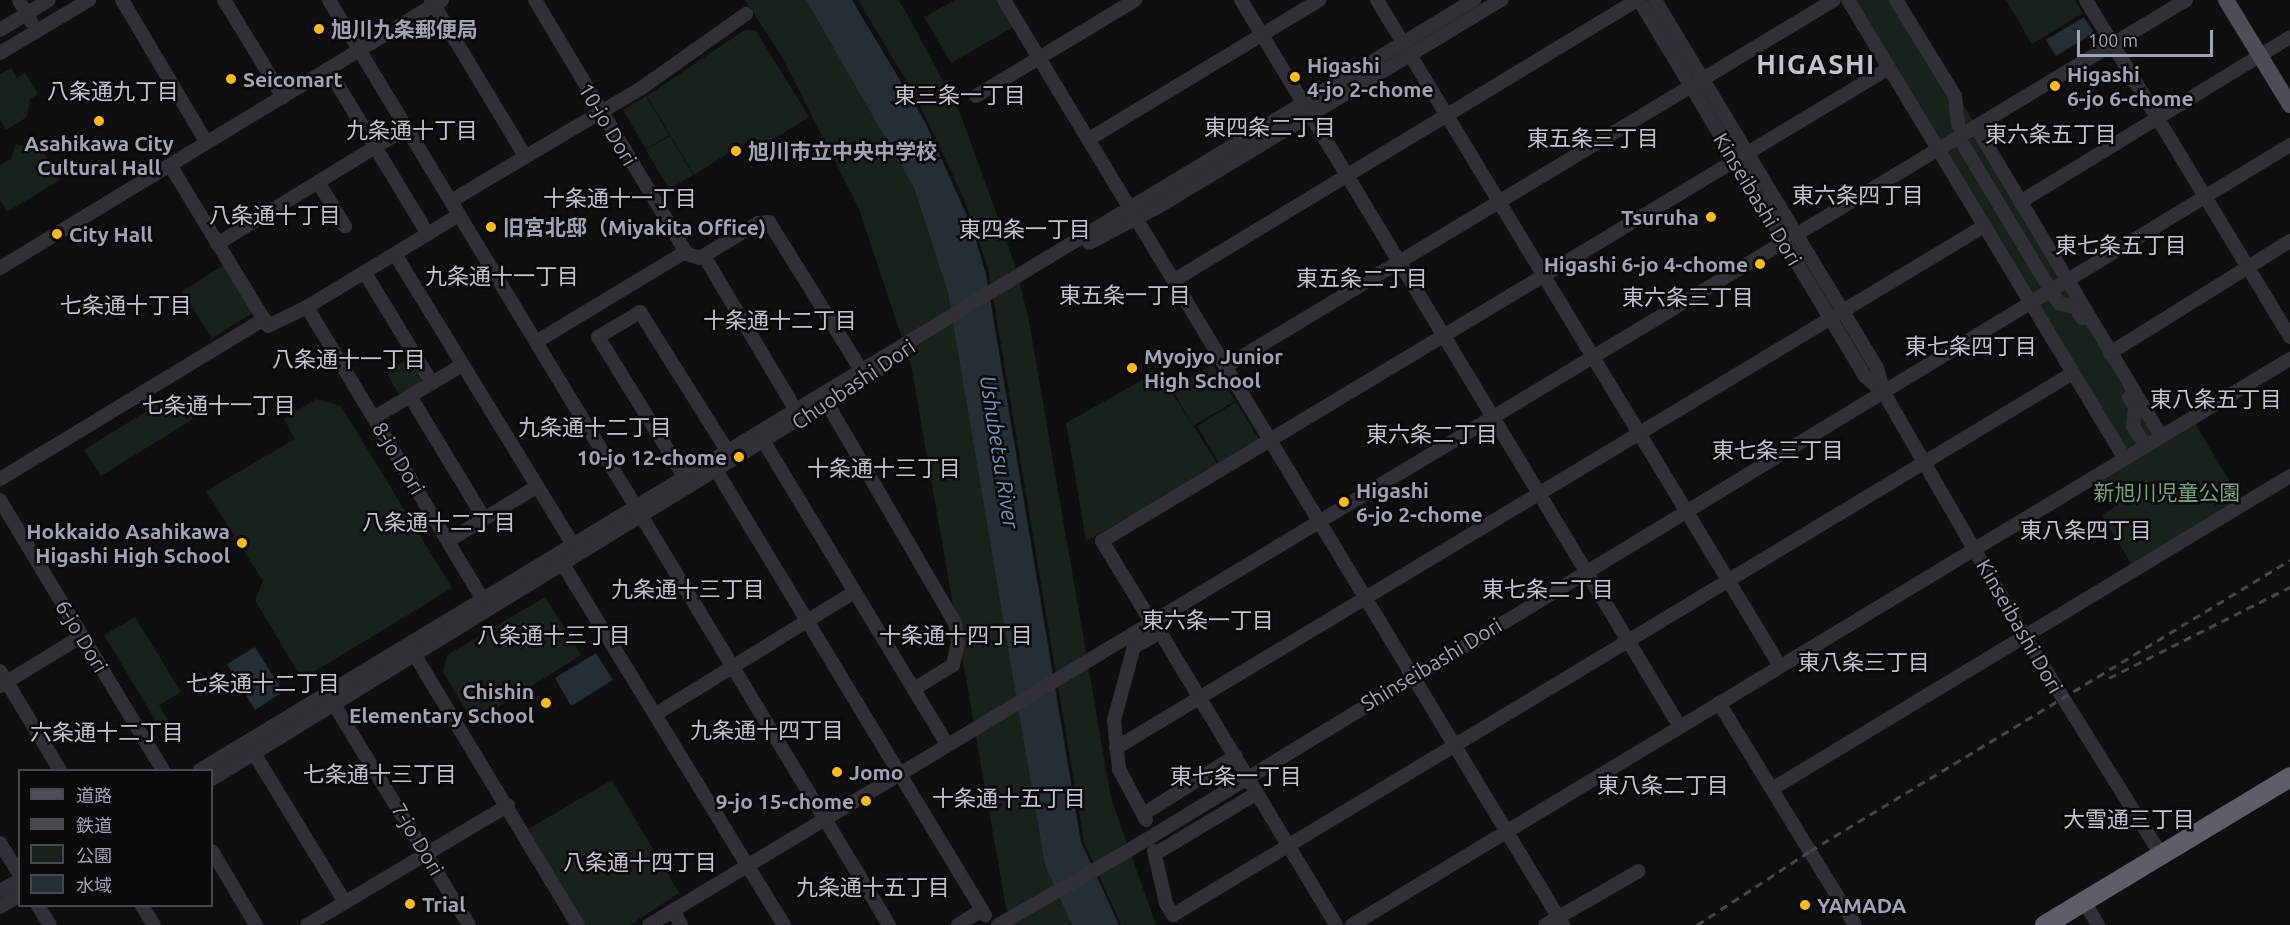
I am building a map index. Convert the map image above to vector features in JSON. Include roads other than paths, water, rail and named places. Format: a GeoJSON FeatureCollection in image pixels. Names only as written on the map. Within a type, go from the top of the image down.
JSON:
{"type":"FeatureCollection","features":[{"type":"Feature","properties":{"kind":"highway"},"geometry":{"type":"LineString","coordinates":[[2045,925],[2290,777]]}},
{"type":"Feature","properties":{"kind":"main road"},"geometry":{"type":"LineString","coordinates":[[2226,0],[2290,105]]}},
{"type":"Feature","properties":{"kind":"street"},"geometry":{"type":"LineString","coordinates":[[18,0],[37,31]]}},
{"type":"Feature","properties":{"kind":"street"},"geometry":{"type":"LineString","coordinates":[[0,30],[50,0]]}},
{"type":"Feature","properties":{"kind":"street"},"geometry":{"type":"LineString","coordinates":[[0,53],[89,0]]}},
{"type":"Feature","properties":{"kind":"street"},"geometry":{"type":"LineString","coordinates":[[122,0],[207,143]]}},
{"type":"Feature","properties":{"kind":"street"},"geometry":{"type":"LineString","coordinates":[[224,0],[283,97]]}},
{"type":"Feature","properties":{"kind":"street"},"geometry":{"type":"LineString","coordinates":[[329,0],[889,925]]}},
{"type":"Feature","properties":{"kind":"street","name":"10-jo Dori"},"geometry":{"type":"LineString","coordinates":[[534,0],[685,252]]}},
{"type":"Feature","properties":{"kind":"street"},"geometry":{"type":"LineString","coordinates":[[1004,0],[1176,279],[1365,598],[1561,921]]}},
{"type":"Feature","properties":{"kind":"street"},"geometry":{"type":"LineString","coordinates":[[976,96],[1135,0]]}},
{"type":"Feature","properties":{"kind":"street"},"geometry":{"type":"LineString","coordinates":[[1241,0],[1680,727]]}},
{"type":"Feature","properties":{"kind":"street"},"geometry":{"type":"LineString","coordinates":[[1089,139],[1319,0]]}},
{"type":"Feature","properties":{"kind":"street"},"geometry":{"type":"LineString","coordinates":[[1377,0],[1780,666]]}},
{"type":"Feature","properties":{"kind":"street"},"geometry":{"type":"LineString","coordinates":[[1407,49],[1474,0]]}},
{"type":"Feature","properties":{"kind":"street"},"geometry":{"type":"LineString","coordinates":[[1134,213],[1407,49],[1501,0]]}},
{"type":"Feature","properties":{"kind":"street"},"geometry":{"type":"LineString","coordinates":[[1176,279],[1638,0]]}},
{"type":"Feature","properties":{"kind":"street","name":"Kinseibashi Dori"},"geometry":{"type":"LineString","coordinates":[[1638,0],[1748,153],[1877,368],[1884,393],[2025,637],[2161,855]]}},
{"type":"Feature","properties":{"kind":"street","name":"Kinseibashi Dori"},"geometry":{"type":"LineString","coordinates":[[1655,0],[1735,161],[1864,376],[1884,393]]}},
{"type":"Feature","properties":{"kind":"street"},"geometry":{"type":"LineString","coordinates":[[1228,365],[1834,0]]}},
{"type":"Feature","properties":{"kind":"street"},"geometry":{"type":"LineString","coordinates":[[1848,0],[2125,459]]}},
{"type":"Feature","properties":{"kind":"street"},"geometry":{"type":"LineString","coordinates":[[1896,0],[1956,96],[1958,124]]}},
{"type":"Feature","properties":{"kind":"street"},"geometry":{"type":"LineString","coordinates":[[2086,0],[2290,337]]}},
{"type":"Feature","properties":{"kind":"street"},"geometry":{"type":"LineString","coordinates":[[649,925],[952,741],[1088,662],[1156,626],[1321,521],[2186,0]]}},
{"type":"Feature","properties":{"kind":"street"},"geometry":{"type":"LineString","coordinates":[[0,268],[435,2],[525,156]]}},
{"type":"Feature","properties":{"kind":"street"},"geometry":{"type":"LineString","coordinates":[[451,201],[600,112],[746,14]]}},
{"type":"Feature","properties":{"kind":"street"},"geometry":{"type":"LineString","coordinates":[[2020,202],[2290,37]]}},
{"type":"Feature","properties":{"kind":"street"},"geometry":{"type":"LineString","coordinates":[[1336,925],[1200,698],[1102,541],[1889,68]]}},
{"type":"Feature","properties":{"kind":"street"},"geometry":{"type":"LineString","coordinates":[[328,69],[428,234]]}},
{"type":"Feature","properties":{"kind":"street"},"geometry":{"type":"LineString","coordinates":[[1976,127],[2066,281],[2162,436]]}},
{"type":"Feature","properties":{"kind":"street"},"geometry":{"type":"LineString","coordinates":[[217,244],[406,128]]}},
{"type":"Feature","properties":{"kind":"street","name":"Shinseibashi Dori"},"geometry":{"type":"LineString","coordinates":[[1000,925],[1127,851],[1246,775],[1884,393],[2290,145]]}},
{"type":"Feature","properties":{"kind":"street"},"geometry":{"type":"LineString","coordinates":[[1964,146],[2050,291],[2059,303],[2076,309],[2082,318],[2135,407],[2133,426],[2145,446]]}},
{"type":"Feature","properties":{"kind":"street"},"geometry":{"type":"LineString","coordinates":[[170,165],[268,326],[275,326],[459,215]]}},
{"type":"Feature","properties":{"kind":"street"},"geometry":{"type":"LineString","coordinates":[[318,182],[345,226]]}},
{"type":"Feature","properties":{"kind":"street","name":"Chuobashi Dori"},"geometry":{"type":"LineString","coordinates":[[639,511],[684,476],[713,466],[727,450],[798,414],[865,375],[1015,280],[1134,213]]}},
{"type":"Feature","properties":{"kind":"street"},"geometry":{"type":"LineString","coordinates":[[536,342],[685,252],[693,259],[705,256],[758,223],[769,222],[865,375]]}},
{"type":"Feature","properties":{"kind":"street"},"geometry":{"type":"LineString","coordinates":[[1116,748],[1984,226]]}},
{"type":"Feature","properties":{"kind":"street"},"geometry":{"type":"LineString","coordinates":[[2110,353],[2290,241]]}},
{"type":"Feature","properties":{"kind":"street"},"geometry":{"type":"LineString","coordinates":[[395,254],[576,549]]}},
{"type":"Feature","properties":{"kind":"street"},"geometry":{"type":"LineString","coordinates":[[705,256],[798,414]]}},
{"type":"Feature","properties":{"kind":"street"},"geometry":{"type":"LineString","coordinates":[[365,273],[432,383]]}},
{"type":"Feature","properties":{"kind":"street","name":"8-jo Dori"},"geometry":{"type":"LineString","coordinates":[[307,307],[486,604]]}},
{"type":"Feature","properties":{"kind":"street"},"geometry":{"type":"LineString","coordinates":[[684,476],[598,337],[640,312],[727,450]]}},
{"type":"Feature","properties":{"kind":"street"},"geometry":{"type":"LineString","coordinates":[[0,478],[264,320]]}},
{"type":"Feature","properties":{"kind":"street"},"geometry":{"type":"LineString","coordinates":[[1352,925],[2290,359]]}},
{"type":"Feature","properties":{"kind":"street"},"geometry":{"type":"LineString","coordinates":[[375,417],[462,364]]}},
{"type":"Feature","properties":{"kind":"street"},"geometry":{"type":"LineString","coordinates":[[1257,793],[1155,852],[1166,903],[1173,915],[2073,373]]}},
{"type":"Feature","properties":{"kind":"street"},"geometry":{"type":"LineString","coordinates":[[410,396],[484,518]]}},
{"type":"Feature","properties":{"kind":"street"},"geometry":{"type":"LineString","coordinates":[[824,398],[955,622],[958,643],[953,665],[914,689]]}},
{"type":"Feature","properties":{"kind":"street","name":"Chuobashi Dori"},"geometry":{"type":"LineString","coordinates":[[204,769],[251,747],[713,466],[764,442],[798,414]]}},
{"type":"Feature","properties":{"kind":"street"},"geometry":{"type":"LineString","coordinates":[[764,442],[914,689],[952,741]]}},
{"type":"Feature","properties":{"kind":"street"},"geometry":{"type":"LineString","coordinates":[[713,466],[984,912],[958,925]]}},
{"type":"Feature","properties":{"kind":"street"},"geometry":{"type":"LineString","coordinates":[[1772,789],[2290,476]]}},
{"type":"Feature","properties":{"kind":"street"},"geometry":{"type":"LineString","coordinates":[[448,541],[536,487]]}},
{"type":"Feature","properties":{"kind":"street","name":"6-jo Dori"},"geometry":{"type":"LineString","coordinates":[[0,500],[162,769]]}},
{"type":"Feature","properties":{"kind":"street"},"geometry":{"type":"LineString","coordinates":[[560,559],[784,925]]}},
{"type":"Feature","properties":{"kind":"street"},"geometry":{"type":"LineString","coordinates":[[656,714],[854,592]]}},
{"type":"Feature","properties":{"kind":"street"},"geometry":{"type":"LineString","coordinates":[[1156,626],[1134,647],[1114,720],[1119,769],[1145,816],[1234,756]]}},
{"type":"Feature","properties":{"kind":"street"},"geometry":{"type":"LineString","coordinates":[[59,769],[2,679],[82,636]]}},
{"type":"Feature","properties":{"kind":"street"},"geometry":{"type":"LineString","coordinates":[[411,649],[508,805],[578,925]]}},
{"type":"Feature","properties":{"kind":"street","name":"7-jo Dori"},"geometry":{"type":"LineString","coordinates":[[331,699],[469,925]]}},
{"type":"Feature","properties":{"kind":"street"},"geometry":{"type":"LineString","coordinates":[[1719,703],[1855,925]]}},
{"type":"Feature","properties":{"kind":"street"},"geometry":{"type":"LineString","coordinates":[[251,747],[345,902]]}},
{"type":"Feature","properties":{"kind":"street","name":"Chuobashi Dori"},"geometry":{"type":"LineString","coordinates":[[213,778],[251,747]]}},
{"type":"Feature","properties":{"kind":"street"},"geometry":{"type":"LineString","coordinates":[[307,925],[508,805]]}},
{"type":"Feature","properties":{"kind":"street"},"geometry":{"type":"LineString","coordinates":[[0,843],[18,874]]}},
{"type":"Feature","properties":{"kind":"street"},"geometry":{"type":"LineString","coordinates":[[213,852],[256,925]]}},
{"type":"Feature","properties":{"kind":"street"},"geometry":{"type":"LineString","coordinates":[[1545,925],[1561,921],[1640,871]]}},
{"type":"Feature","properties":{"kind":"street"},"geometry":{"type":"LineString","coordinates":[[0,891],[18,878]]}},
{"type":"Feature","properties":{"kind":"street"},"geometry":{"type":"LineString","coordinates":[[0,907],[18,896]]}},
{"type":"Feature","properties":{"kind":"street"},"geometry":{"type":"LineString","coordinates":[[2084,901],[2098,925]]}},
{"type":"Feature","properties":{"kind":"street"},"geometry":{"type":"LineString","coordinates":[[39,907],[50,925]]}},
{"type":"Feature","properties":{"kind":"street"},"geometry":{"type":"LineString","coordinates":[[143,907],[154,925]]}},
{"type":"Feature","properties":{"kind":"street"},"geometry":{"type":"LineString","coordinates":[[673,911],[681,925]]}},
{"type":"Feature","properties":{"kind":"water","name":"Ushubetsu River"},"geometry":{"type":"Polygon","coordinates":[[[806,0],[852,0],[925,122],[972,227],[986,274],[1081,842],[1119,925],[1072,925],[1045,866],[948,293],[914,188],[806,0]]]}},
{"type":"Feature","properties":{"kind":"water"},"geometry":{"type":"Polygon","coordinates":[[[2084,17],[2094,33],[2056,56],[2046,40],[2084,17]]]}},
{"type":"Feature","properties":{"kind":"water"},"geometry":{"type":"Polygon","coordinates":[[[255,647],[283,692],[255,710],[227,664],[255,647]]]}},
{"type":"Feature","properties":{"kind":"water"},"geometry":{"type":"Polygon","coordinates":[[[596,653],[613,680],[571,706],[555,678],[596,653]]]}},
{"type":"Feature","properties":{"kind":"railway"},"geometry":{"type":"LineString","coordinates":[[1697,925],[1810,851],[2290,560]]}},
{"type":"Feature","properties":{"kind":"railway"},"geometry":{"type":"LineString","coordinates":[[2109,678],[2290,587]]}},
{"type":"Feature","properties":{"kind":"place","name":"旭川九条郵便局"},"geometry":{"type":"Point","coordinates":[319,29]}},
{"type":"Feature","properties":{"kind":"place","name":"Higashi 4-jo 2-chome"},"geometry":{"type":"Point","coordinates":[1295,77]}},
{"type":"Feature","properties":{"kind":"place","name":"Seicomart"},"geometry":{"type":"Point","coordinates":[231,79]}},
{"type":"Feature","properties":{"kind":"place","name":"Higashi 6-jo 6-chome"},"geometry":{"type":"Point","coordinates":[2055,86]}},
{"type":"Feature","properties":{"kind":"place","name":"Asahikawa City Cultural Hall"},"geometry":{"type":"Point","coordinates":[99,121]}},
{"type":"Feature","properties":{"kind":"place","name":"旭川市立中央中学校"},"geometry":{"type":"Point","coordinates":[736,151]}},
{"type":"Feature","properties":{"kind":"place","name":"Tsuruha"},"geometry":{"type":"Point","coordinates":[1711,217]}},
{"type":"Feature","properties":{"kind":"place","name":"旧宮北邸（Miyakita Office)"},"geometry":{"type":"Point","coordinates":[491,227]}},
{"type":"Feature","properties":{"kind":"place","name":"City Hall"},"geometry":{"type":"Point","coordinates":[57,234]}},
{"type":"Feature","properties":{"kind":"place","name":"Higashi 6-jo 4-chome"},"geometry":{"type":"Point","coordinates":[1760,264]}},
{"type":"Feature","properties":{"kind":"place","name":"Myojyo Junior High School"},"geometry":{"type":"Point","coordinates":[1132,368]}},
{"type":"Feature","properties":{"kind":"place","name":"10-jo 12-chome"},"geometry":{"type":"Point","coordinates":[739,457]}},
{"type":"Feature","properties":{"kind":"place","name":"Higashi 6-jo 2-chome"},"geometry":{"type":"Point","coordinates":[1344,502]}},
{"type":"Feature","properties":{"kind":"place","name":"Hokkaido Asahikawa Higashi High School"},"geometry":{"type":"Point","coordinates":[242,543]}},
{"type":"Feature","properties":{"kind":"place","name":"Chishin Elementary School"},"geometry":{"type":"Point","coordinates":[546,703]}},
{"type":"Feature","properties":{"kind":"place","name":"Jomo"},"geometry":{"type":"Point","coordinates":[837,772]}},
{"type":"Feature","properties":{"kind":"place","name":"9-jo 15-chome"},"geometry":{"type":"Point","coordinates":[866,801]}},
{"type":"Feature","properties":{"kind":"place","name":"Trial"},"geometry":{"type":"Point","coordinates":[410,904]}},
{"type":"Feature","properties":{"kind":"place","name":"YAMADA"},"geometry":{"type":"Point","coordinates":[1805,905]}},
{"type":"Feature","properties":{"kind":"district","name":"HIGASHI"},"geometry":{"type":"Point","coordinates":[1816,65]}},
{"type":"Feature","properties":{"kind":"district","name":"八条通九丁目"},"geometry":{"type":"Point","coordinates":[113,91]}},
{"type":"Feature","properties":{"kind":"district","name":"東三条一丁目"},"geometry":{"type":"Point","coordinates":[960,95]}},
{"type":"Feature","properties":{"kind":"district","name":"東四条二丁目"},"geometry":{"type":"Point","coordinates":[1270,127]}},
{"type":"Feature","properties":{"kind":"district","name":"九条通十丁目"},"geometry":{"type":"Point","coordinates":[412,130]}},
{"type":"Feature","properties":{"kind":"district","name":"東六条五丁目"},"geometry":{"type":"Point","coordinates":[2051,134]}},
{"type":"Feature","properties":{"kind":"district","name":"東五条三丁目"},"geometry":{"type":"Point","coordinates":[1593,138]}},
{"type":"Feature","properties":{"kind":"district","name":"東六条四丁目"},"geometry":{"type":"Point","coordinates":[1858,195]}},
{"type":"Feature","properties":{"kind":"district","name":"十条通十一丁目"},"geometry":{"type":"Point","coordinates":[620,198]}},
{"type":"Feature","properties":{"kind":"district","name":"八条通十丁目"},"geometry":{"type":"Point","coordinates":[275,215]}},
{"type":"Feature","properties":{"kind":"district","name":"東四条一丁目"},"geometry":{"type":"Point","coordinates":[1025,229]}},
{"type":"Feature","properties":{"kind":"district","name":"東七条五丁目"},"geometry":{"type":"Point","coordinates":[2121,245]}},
{"type":"Feature","properties":{"kind":"district","name":"九条通十一丁目"},"geometry":{"type":"Point","coordinates":[502,276]}},
{"type":"Feature","properties":{"kind":"district","name":"東五条二丁目"},"geometry":{"type":"Point","coordinates":[1362,278]}},
{"type":"Feature","properties":{"kind":"district","name":"東五条一丁目"},"geometry":{"type":"Point","coordinates":[1125,295]}},
{"type":"Feature","properties":{"kind":"district","name":"東六条三丁目"},"geometry":{"type":"Point","coordinates":[1688,297]}},
{"type":"Feature","properties":{"kind":"district","name":"七条通十丁目"},"geometry":{"type":"Point","coordinates":[126,305]}},
{"type":"Feature","properties":{"kind":"district","name":"十条通十二丁目"},"geometry":{"type":"Point","coordinates":[780,320]}},
{"type":"Feature","properties":{"kind":"district","name":"東七条四丁目"},"geometry":{"type":"Point","coordinates":[1971,346]}},
{"type":"Feature","properties":{"kind":"district","name":"八条通十一丁目"},"geometry":{"type":"Point","coordinates":[349,359]}},
{"type":"Feature","properties":{"kind":"district","name":"東八条五丁目"},"geometry":{"type":"Point","coordinates":[2216,399]}},
{"type":"Feature","properties":{"kind":"district","name":"七条通十一丁目"},"geometry":{"type":"Point","coordinates":[219,405]}},
{"type":"Feature","properties":{"kind":"district","name":"九条通十二丁目"},"geometry":{"type":"Point","coordinates":[595,427]}},
{"type":"Feature","properties":{"kind":"district","name":"東六条二丁目"},"geometry":{"type":"Point","coordinates":[1432,434]}},
{"type":"Feature","properties":{"kind":"district","name":"東七条三丁目"},"geometry":{"type":"Point","coordinates":[1778,450]}},
{"type":"Feature","properties":{"kind":"district","name":"十条通十三丁目"},"geometry":{"type":"Point","coordinates":[884,468]}},
{"type":"Feature","properties":{"kind":"district","name":"八条通十二丁目"},"geometry":{"type":"Point","coordinates":[439,522]}},
{"type":"Feature","properties":{"kind":"district","name":"東八条四丁目"},"geometry":{"type":"Point","coordinates":[2086,530]}},
{"type":"Feature","properties":{"kind":"district","name":"九条通十三丁目"},"geometry":{"type":"Point","coordinates":[688,589]}},
{"type":"Feature","properties":{"kind":"district","name":"東七条二丁目"},"geometry":{"type":"Point","coordinates":[1548,589]}},
{"type":"Feature","properties":{"kind":"district","name":"東六条一丁目"},"geometry":{"type":"Point","coordinates":[1208,620]}},
{"type":"Feature","properties":{"kind":"district","name":"八条通十三丁目"},"geometry":{"type":"Point","coordinates":[554,635]}},
{"type":"Feature","properties":{"kind":"district","name":"十条通十四丁目"},"geometry":{"type":"Point","coordinates":[956,635]}},
{"type":"Feature","properties":{"kind":"district","name":"東八条三丁目"},"geometry":{"type":"Point","coordinates":[1864,662]}},
{"type":"Feature","properties":{"kind":"district","name":"七条通十二丁目"},"geometry":{"type":"Point","coordinates":[263,683]}},
{"type":"Feature","properties":{"kind":"district","name":"九条通十四丁目"},"geometry":{"type":"Point","coordinates":[767,730]}},
{"type":"Feature","properties":{"kind":"district","name":"六条通十二丁目"},"geometry":{"type":"Point","coordinates":[107,732]}},
{"type":"Feature","properties":{"kind":"district","name":"七条通十三丁目"},"geometry":{"type":"Point","coordinates":[380,774]}},
{"type":"Feature","properties":{"kind":"district","name":"東七条一丁目"},"geometry":{"type":"Point","coordinates":[1236,776]}},
{"type":"Feature","properties":{"kind":"district","name":"東八条二丁目"},"geometry":{"type":"Point","coordinates":[1663,785]}},
{"type":"Feature","properties":{"kind":"district","name":"十条通十五丁目"},"geometry":{"type":"Point","coordinates":[1009,798]}},
{"type":"Feature","properties":{"kind":"district","name":"大雪通三丁目"},"geometry":{"type":"Point","coordinates":[2129,819]}},
{"type":"Feature","properties":{"kind":"district","name":"八条通十四丁目"},"geometry":{"type":"Point","coordinates":[640,862]}},
{"type":"Feature","properties":{"kind":"district","name":"九条通十五丁目"},"geometry":{"type":"Point","coordinates":[873,887]}},
{"type":"Feature","properties":{"kind":"park label","name":"新旭川児童公園"},"geometry":{"type":"Point","coordinates":[2167,492]}}]}
